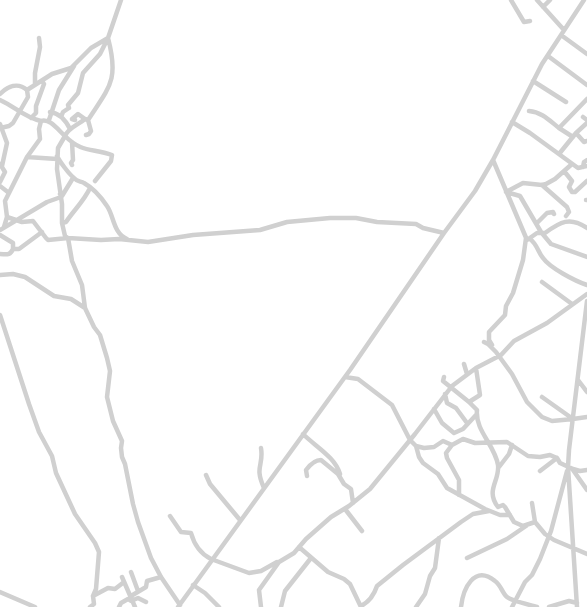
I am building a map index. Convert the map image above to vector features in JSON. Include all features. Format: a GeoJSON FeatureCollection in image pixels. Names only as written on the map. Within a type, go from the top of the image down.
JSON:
{"type":"FeatureCollection","features":[{"type":"Feature","properties":{"kind":"street"},"geometry":{"type":"LineString","coordinates":[[61,116],[69,108],[68,105],[78,93],[83,73],[100,54],[108,38],[120,0]]}},
{"type":"Feature","properties":{"kind":"street"},"geometry":{"type":"LineString","coordinates":[[511,0],[524,22],[530,21]]}},
{"type":"Feature","properties":{"kind":"street"},"geometry":{"type":"LineString","coordinates":[[537,0],[563,33],[587,54]]}},
{"type":"Feature","properties":{"kind":"street"},"geometry":{"type":"LineString","coordinates":[[543,8],[550,0]]}},
{"type":"Feature","properties":{"kind":"street"},"geometry":{"type":"LineString","coordinates":[[108,38],[113,63],[112,82],[86,120],[70,129],[58,148],[62,222],[65,236],[68,238],[72,261],[82,285],[86,308],[94,327],[100,335],[107,358],[110,371],[107,397],[113,421],[122,441],[122,458],[144,542],[161,577],[179,606],[345,377],[475,191],[494,160],[533,81],[584,0]]}},
{"type":"Feature","properties":{"kind":"street"},"geometry":{"type":"LineString","coordinates":[[35,85],[35,73],[40,47],[39,38]]}},
{"type":"Feature","properties":{"kind":"street"},"geometry":{"type":"LineString","coordinates":[[27,90],[52,74],[71,68],[90,48],[108,38]]}},
{"type":"Feature","properties":{"kind":"street"},"geometry":{"type":"LineString","coordinates":[[548,56],[587,85]]}},
{"type":"Feature","properties":{"kind":"street"},"geometry":{"type":"LineString","coordinates":[[2,229],[7,217],[5,201],[40,139],[39,129],[50,112],[59,90],[73,71],[74,65]]}},
{"type":"Feature","properties":{"kind":"street"},"geometry":{"type":"LineString","coordinates":[[31,118],[36,113],[36,106],[44,84],[42,80]]}},
{"type":"Feature","properties":{"kind":"street"},"geometry":{"type":"LineString","coordinates":[[533,81],[566,102]]}},
{"type":"Feature","properties":{"kind":"street"},"geometry":{"type":"LineString","coordinates":[[0,94],[16,85],[22,86],[29,95],[13,123],[0,126],[7,142],[1,164],[5,172],[0,182]]}},
{"type":"Feature","properties":{"kind":"street"},"geometry":{"type":"LineString","coordinates":[[559,128],[587,99]]}},
{"type":"Feature","properties":{"kind":"street"},"geometry":{"type":"LineString","coordinates":[[0,100],[20,110],[24,115],[45,120],[84,150],[112,155],[111,161],[95,181]]}},
{"type":"Feature","properties":{"kind":"street"},"geometry":{"type":"LineString","coordinates":[[50,112],[61,116],[70,129]]}},
{"type":"Feature","properties":{"kind":"street"},"geometry":{"type":"LineString","coordinates":[[529,112],[535,112],[546,117],[559,128],[575,135],[584,142],[587,141]]}},
{"type":"Feature","properties":{"kind":"street"},"geometry":{"type":"LineString","coordinates":[[75,120],[72,119],[78,114],[86,120],[91,131],[89,134],[86,134]]}},
{"type":"Feature","properties":{"kind":"street"},"geometry":{"type":"LineString","coordinates":[[559,154],[586,120]]}},
{"type":"Feature","properties":{"kind":"street"},"geometry":{"type":"LineString","coordinates":[[512,122],[578,168],[586,167],[584,162],[587,160]]}},
{"type":"Feature","properties":{"kind":"street"},"geometry":{"type":"LineString","coordinates":[[72,142],[73,160],[70,163],[72,165]]}},
{"type":"Feature","properties":{"kind":"street"},"geometry":{"type":"LineString","coordinates":[[28,158],[57,157]]}},
{"type":"Feature","properties":{"kind":"street"},"geometry":{"type":"LineString","coordinates":[[57,157],[73,178],[83,182],[108,207],[122,237],[130,240]]}},
{"type":"Feature","properties":{"kind":"street"},"geometry":{"type":"LineString","coordinates":[[494,160],[506,192],[528,239],[536,244],[545,261],[566,275],[587,285]]}},
{"type":"Feature","properties":{"kind":"street"},"geometry":{"type":"LineString","coordinates":[[506,192],[523,183],[542,185],[555,179],[572,164]]}},
{"type":"Feature","properties":{"kind":"street"},"geometry":{"type":"LineString","coordinates":[[564,171],[572,180],[569,187],[572,192],[575,192],[587,181]]}},
{"type":"Feature","properties":{"kind":"street"},"geometry":{"type":"LineString","coordinates":[[2,229],[47,202],[62,196],[73,178]]}},
{"type":"Feature","properties":{"kind":"street"},"geometry":{"type":"LineString","coordinates":[[542,185],[567,207],[569,212],[566,216]]}},
{"type":"Feature","properties":{"kind":"street"},"geometry":{"type":"LineString","coordinates":[[0,186],[9,193]]}},
{"type":"Feature","properties":{"kind":"street"},"geometry":{"type":"LineString","coordinates":[[62,222],[66,222],[90,188]]}},
{"type":"Feature","properties":{"kind":"street"},"geometry":{"type":"LineString","coordinates":[[506,192],[520,196],[541,232],[551,244],[587,258]]}},
{"type":"Feature","properties":{"kind":"street"},"geometry":{"type":"LineString","coordinates":[[537,223],[547,213],[553,212],[554,214]]}},
{"type":"Feature","properties":{"kind":"street"},"geometry":{"type":"LineString","coordinates":[[7,217],[22,222],[33,221],[48,240],[68,238],[148,242],[193,235],[252,231],[286,222],[330,218],[356,218],[377,222],[416,224],[423,228],[444,233]]}},
{"type":"Feature","properties":{"kind":"street"},"geometry":{"type":"LineString","coordinates":[[499,357],[489,340],[489,332],[505,315],[506,306],[516,284],[528,239],[537,232],[545,233],[551,228],[567,221],[580,223],[587,228]]}},
{"type":"Feature","properties":{"kind":"street"},"geometry":{"type":"LineString","coordinates":[[13,249],[19,249],[42,232]]}},
{"type":"Feature","properties":{"kind":"street"},"geometry":{"type":"LineString","coordinates":[[0,235],[12,243],[13,249],[8,255],[0,254]]}},
{"type":"Feature","properties":{"kind":"street"},"geometry":{"type":"LineString","coordinates":[[0,275],[13,274],[25,277],[54,296],[71,299],[86,308]]}},
{"type":"Feature","properties":{"kind":"street"},"geometry":{"type":"LineString","coordinates":[[542,282],[572,304]]}},
{"type":"Feature","properties":{"kind":"street"},"geometry":{"type":"LineString","coordinates":[[170,516],[181,532],[190,533],[193,542],[212,560],[250,573],[261,571],[279,562],[294,553],[331,517],[345,509],[370,489],[452,386],[476,368],[499,357],[514,341],[547,323],[587,294]]}},
{"type":"Feature","properties":{"kind":"street"},"geometry":{"type":"LineString","coordinates":[[577,605],[570,468],[573,419],[587,301]]}},
{"type":"Feature","properties":{"kind":"street"},"geometry":{"type":"LineString","coordinates":[[0,315],[29,404],[41,436],[52,456],[56,473],[78,519],[96,543],[99,552],[93,606]]}},
{"type":"Feature","properties":{"kind":"street"},"geometry":{"type":"LineString","coordinates":[[484,342],[499,357],[512,374],[527,402],[542,417],[552,421],[587,417]]}},
{"type":"Feature","properties":{"kind":"street"},"geometry":{"type":"LineString","coordinates":[[464,364],[467,374]]}},
{"type":"Feature","properties":{"kind":"street"},"geometry":{"type":"LineString","coordinates":[[469,402],[478,397],[480,391],[476,368]]}},
{"type":"Feature","properties":{"kind":"street"},"geometry":{"type":"LineString","coordinates":[[345,377],[358,379],[392,405],[410,440],[416,446],[419,457],[423,463],[438,474],[447,488],[489,511],[510,516]]}},
{"type":"Feature","properties":{"kind":"street"},"geometry":{"type":"LineString","coordinates":[[444,377],[443,381],[452,386],[454,391],[477,410],[483,436],[489,442],[498,468]]}},
{"type":"Feature","properties":{"kind":"street"},"geometry":{"type":"LineString","coordinates":[[578,380],[587,392]]}},
{"type":"Feature","properties":{"kind":"street"},"geometry":{"type":"LineString","coordinates":[[446,394],[447,403],[456,408],[468,423]]}},
{"type":"Feature","properties":{"kind":"street"},"geometry":{"type":"LineString","coordinates":[[542,397],[573,419]]}},
{"type":"Feature","properties":{"kind":"street"},"geometry":{"type":"LineString","coordinates":[[434,409],[442,423],[454,433],[460,431],[477,414]]}},
{"type":"Feature","properties":{"kind":"street"},"geometry":{"type":"LineString","coordinates":[[303,434],[328,455],[338,468],[344,484],[352,489],[353,503]]}},
{"type":"Feature","properties":{"kind":"street"},"geometry":{"type":"LineString","coordinates":[[459,495],[459,480],[446,453],[452,445],[463,439],[475,443],[507,442],[528,456],[540,457],[550,455],[570,468],[580,471],[587,470]]}},
{"type":"Feature","properties":{"kind":"street"},"geometry":{"type":"LineString","coordinates":[[416,446],[424,448],[434,446],[443,441],[452,445]]}},
{"type":"Feature","properties":{"kind":"street"},"geometry":{"type":"LineString","coordinates":[[512,445],[509,454],[498,468],[492,492],[493,501],[498,507],[503,505],[514,522],[523,526],[535,522]]}},
{"type":"Feature","properties":{"kind":"street"},"geometry":{"type":"LineString","coordinates":[[262,448],[259,472],[264,488]]}},
{"type":"Feature","properties":{"kind":"street"},"geometry":{"type":"LineString","coordinates":[[540,471],[557,458]]}},
{"type":"Feature","properties":{"kind":"street"},"geometry":{"type":"LineString","coordinates":[[307,476],[306,470],[318,460],[334,470],[341,478]]}},
{"type":"Feature","properties":{"kind":"street"},"geometry":{"type":"LineString","coordinates":[[570,468],[587,490]]}},
{"type":"Feature","properties":{"kind":"street"},"geometry":{"type":"LineString","coordinates":[[512,607],[525,582],[532,575],[548,536],[570,468]]}},
{"type":"Feature","properties":{"kind":"street"},"geometry":{"type":"LineString","coordinates":[[206,475],[210,484],[240,520]]}},
{"type":"Feature","properties":{"kind":"street"},"geometry":{"type":"LineString","coordinates":[[532,503],[535,522],[545,534],[554,540],[587,554]]}},
{"type":"Feature","properties":{"kind":"street"},"geometry":{"type":"LineString","coordinates":[[345,509],[362,531]]}},
{"type":"Feature","properties":{"kind":"street"},"geometry":{"type":"LineString","coordinates":[[299,547],[328,572],[344,578],[350,584],[361,607],[374,595],[378,586],[439,538],[474,514],[489,511]]}},
{"type":"Feature","properties":{"kind":"street"},"geometry":{"type":"LineString","coordinates":[[467,558],[520,532],[527,525]]}},
{"type":"Feature","properties":{"kind":"street"},"geometry":{"type":"LineString","coordinates":[[416,607],[425,594],[430,576],[435,568],[439,538]]}},
{"type":"Feature","properties":{"kind":"street"},"geometry":{"type":"LineString","coordinates":[[281,607],[286,592],[311,558]]}},
{"type":"Feature","properties":{"kind":"street"},"geometry":{"type":"LineString","coordinates":[[261,607],[259,590],[279,562]]}},
{"type":"Feature","properties":{"kind":"street"},"geometry":{"type":"LineString","coordinates":[[131,572],[138,591]]}},
{"type":"Feature","properties":{"kind":"street"},"geometry":{"type":"LineString","coordinates":[[461,607],[468,583],[475,577],[484,576],[494,580],[508,598],[538,607]]}},
{"type":"Feature","properties":{"kind":"street"},"geometry":{"type":"LineString","coordinates":[[131,598],[138,591],[146,587],[147,581],[161,577]]}},
{"type":"Feature","properties":{"kind":"street"},"geometry":{"type":"LineString","coordinates":[[93,596],[108,588],[115,589],[123,580],[135,607]]}},
{"type":"Feature","properties":{"kind":"street"},"geometry":{"type":"LineString","coordinates":[[193,585],[205,593],[219,607]]}},
{"type":"Feature","properties":{"kind":"street"},"geometry":{"type":"LineString","coordinates":[[0,592],[36,607]]}},
{"type":"Feature","properties":{"kind":"street"},"geometry":{"type":"LineString","coordinates":[[119,607],[125,600],[131,598],[138,598],[146,602]]}},
{"type":"Feature","properties":{"kind":"street"},"geometry":{"type":"LineString","coordinates":[[549,607],[569,601],[577,605]]}}]}
